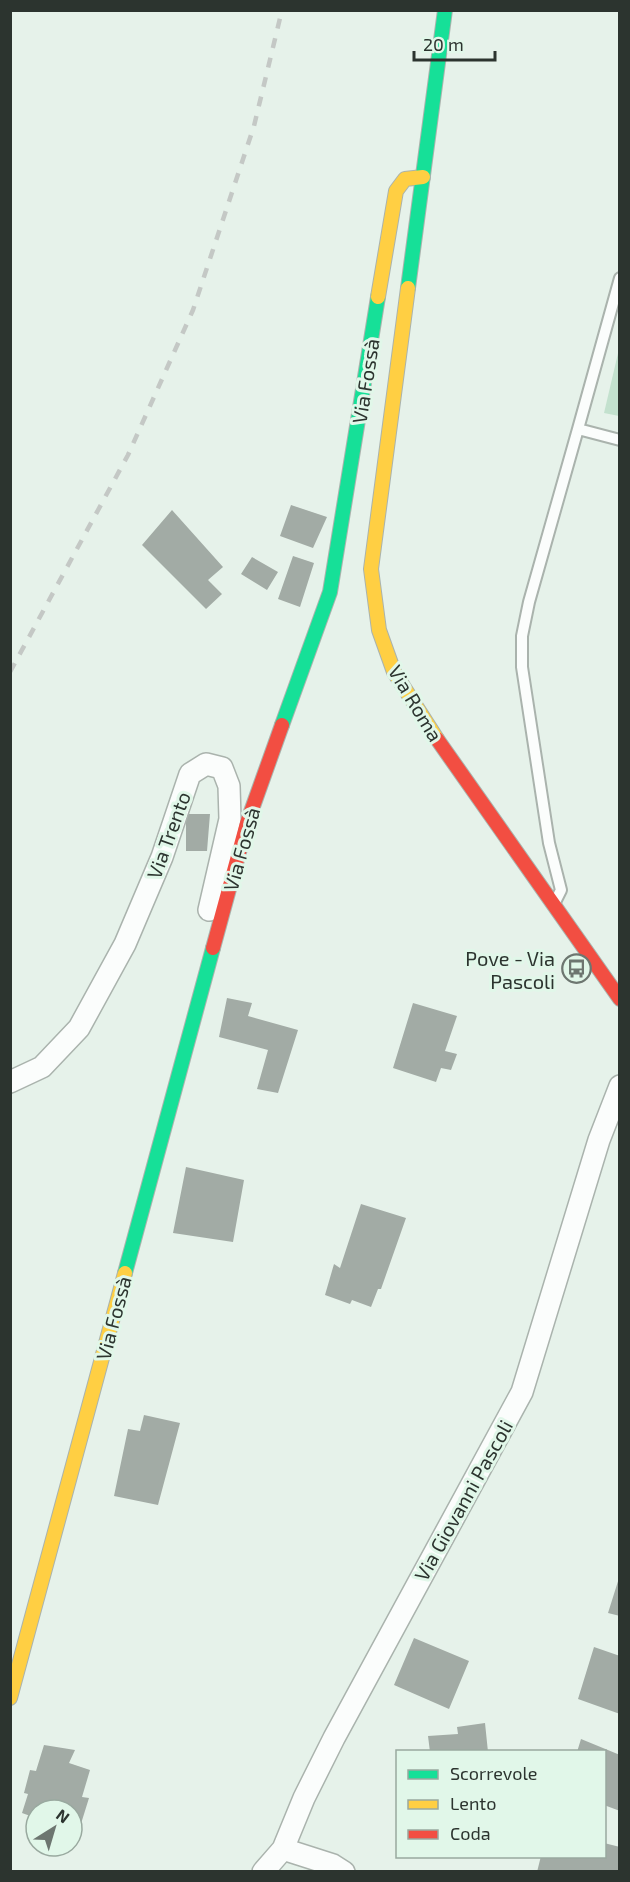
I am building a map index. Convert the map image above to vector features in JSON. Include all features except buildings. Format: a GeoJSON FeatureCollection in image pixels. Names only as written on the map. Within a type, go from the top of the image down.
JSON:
{"type":"FeatureCollection","features":[{"type":"Feature","properties":{"kind":"street"},"geometry":{"type":"LineString","coordinates":[[423,177],[445,10]]}},
{"type":"Feature","properties":{"kind":"street","name":"Via Roma"},"geometry":{"type":"LineString","coordinates":[[423,177],[371,569],[379,630],[394,672],[420,714],[620,999]]}},
{"type":"Feature","properties":{"kind":"street","name":"Via Fossà"},"geometry":{"type":"LineString","coordinates":[[10,1698],[247,823],[330,592],[396,192],[405,179],[423,177]]}},
{"type":"Feature","properties":{"kind":"street","name":"Via Trento"},"geometry":{"type":"LineString","coordinates":[[10,1082],[42,1067],[79,1028],[124,944],[162,857],[190,774],[206,764],[222,768],[229,786],[230,819],[197,961],[199,999]]}},
{"type":"Feature","properties":{"kind":"street","name":"Via Giovanni Pascoli"},"geometry":{"type":"LineString","coordinates":[[264,1872],[283,1849],[304,1798],[334,1738],[522,1392],[599,1140],[616,1104],[620,1086]]}},
{"type":"Feature","properties":{"kind":"street"},"geometry":{"type":"LineString","coordinates":[[283,1849],[333,1865],[344,1872]]}},
{"type":"Feature","properties":{"kind":"lane"},"geometry":{"type":"LineString","coordinates":[[553,904],[561,890],[549,843],[525,691],[522,636],[529,602],[620,278]]}},
{"type":"Feature","properties":{"kind":"lane"},"geometry":{"type":"LineString","coordinates":[[578,429],[620,440]]}},
{"type":"Feature","properties":{"kind":"green space"},"geometry":{"type":"Polygon","coordinates":[[[619,349],[619,416],[604,413],[619,349]]]}},
{"type":"Feature","properties":{"kind":"railway"},"geometry":{"type":"LineString","coordinates":[[10,672],[128,455],[193,310],[254,126],[282,10]]}},
{"type":"Feature","properties":{"kind":"traffic: fast"},"geometry":{"type":"LineString","coordinates":[[408,288],[445,10]]}},
{"type":"Feature","properties":{"kind":"traffic: fast"},"geometry":{"type":"LineString","coordinates":[[282,725],[330,592],[378,297]]}},
{"type":"Feature","properties":{"kind":"traffic: fast"},"geometry":{"type":"LineString","coordinates":[[125,1273],[213,948]]}},
{"type":"Feature","properties":{"kind":"traffic: slow"},"geometry":{"type":"LineString","coordinates":[[378,297],[396,191],[405,179],[423,177]]}},
{"type":"Feature","properties":{"kind":"traffic: slow"},"geometry":{"type":"LineString","coordinates":[[408,288],[371,569],[379,630],[394,672],[437,739]]}},
{"type":"Feature","properties":{"kind":"traffic: slow"},"geometry":{"type":"LineString","coordinates":[[10,1698],[125,1273]]}},
{"type":"Feature","properties":{"kind":"traffic: jam"},"geometry":{"type":"LineString","coordinates":[[213,948],[247,823],[282,725]]}},
{"type":"Feature","properties":{"kind":"traffic: jam"},"geometry":{"type":"LineString","coordinates":[[437,739],[620,999]]}},
{"type":"Feature","properties":{"kind":"place","name":"Pove - Via Pascoli"},"geometry":{"type":"Point","coordinates":[576,969]}}]}
